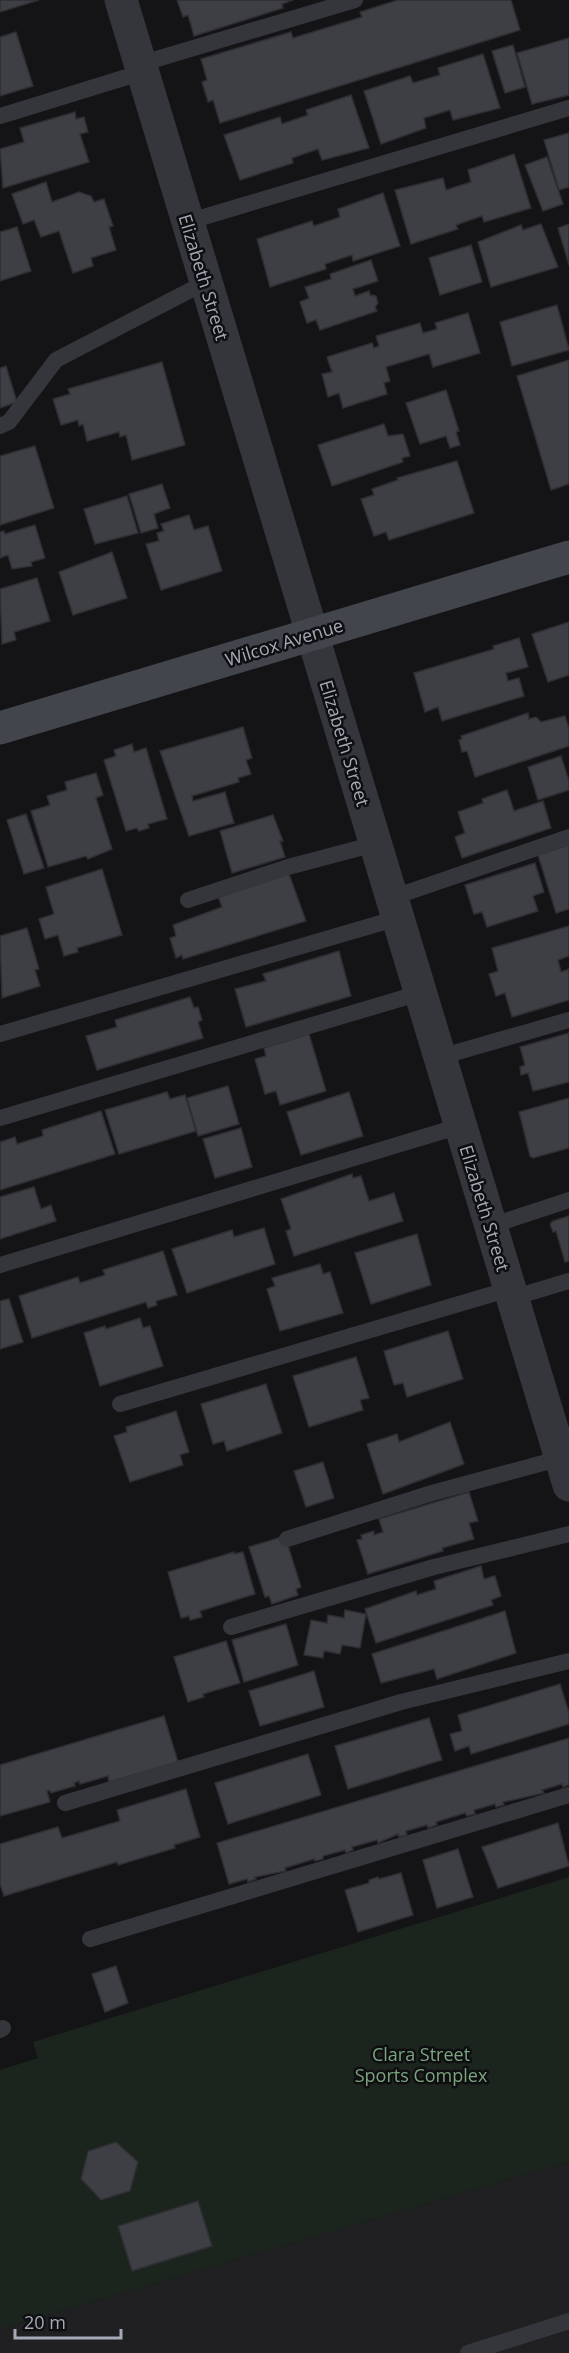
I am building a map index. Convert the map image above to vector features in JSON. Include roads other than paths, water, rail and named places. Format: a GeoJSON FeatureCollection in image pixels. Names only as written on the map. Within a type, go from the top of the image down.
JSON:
{"type":"FeatureCollection","features":[{"type":"Feature","properties":{"kind":"street","name":"Elizabeth Street"},"geometry":{"type":"LineString","coordinates":[[121,0],[490,1226],[567,1472]]}},
{"type":"Feature","properties":{"kind":"street","name":"Wilcox Avenue"},"geometry":{"type":"LineString","coordinates":[[0,728],[569,557]]}},
{"type":"Feature","properties":{"kind":"lane"},"geometry":{"type":"LineString","coordinates":[[0,116],[355,0]]}},
{"type":"Feature","properties":{"kind":"lane"},"geometry":{"type":"LineString","coordinates":[[187,222],[569,108]]}},
{"type":"Feature","properties":{"kind":"lane"},"geometry":{"type":"LineString","coordinates":[[0,426],[9,422],[56,360],[206,282]]}},
{"type":"Feature","properties":{"kind":"lane"},"geometry":{"type":"LineString","coordinates":[[0,1034],[395,908],[569,837]]}},
{"type":"Feature","properties":{"kind":"lane"},"geometry":{"type":"LineString","coordinates":[[188,900],[288,867],[375,844]]}},
{"type":"Feature","properties":{"kind":"lane"},"geometry":{"type":"LineString","coordinates":[[0,1118],[420,993]]}},
{"type":"Feature","properties":{"kind":"lane"},"geometry":{"type":"LineString","coordinates":[[440,1057],[569,1020]]}},
{"type":"Feature","properties":{"kind":"lane"},"geometry":{"type":"LineString","coordinates":[[0,1265],[460,1126]]}},
{"type":"Feature","properties":{"kind":"lane"},"geometry":{"type":"LineString","coordinates":[[490,1226],[569,1200]]}},
{"type":"Feature","properties":{"kind":"lane"},"geometry":{"type":"LineString","coordinates":[[120,1404],[511,1294],[569,1281]]}},
{"type":"Feature","properties":{"kind":"lane"},"geometry":{"type":"LineString","coordinates":[[287,1539],[432,1493],[567,1472]]}},
{"type":"Feature","properties":{"kind":"lane"},"geometry":{"type":"LineString","coordinates":[[231,1627],[434,1567],[569,1534]]}},
{"type":"Feature","properties":{"kind":"lane"},"geometry":{"type":"LineString","coordinates":[[65,1803],[356,1715],[569,1661]]}},
{"type":"Feature","properties":{"kind":"lane"},"geometry":{"type":"LineString","coordinates":[[90,1939],[569,1795]]}},
{"type":"Feature","properties":{"kind":"lane"},"geometry":{"type":"LineString","coordinates":[[468,2353],[569,2321]]}},
{"type":"Feature","properties":{"kind":"park label","name":"Clara Street Sports Complex"},"geometry":{"type":"Point","coordinates":[421,2064]}}]}
